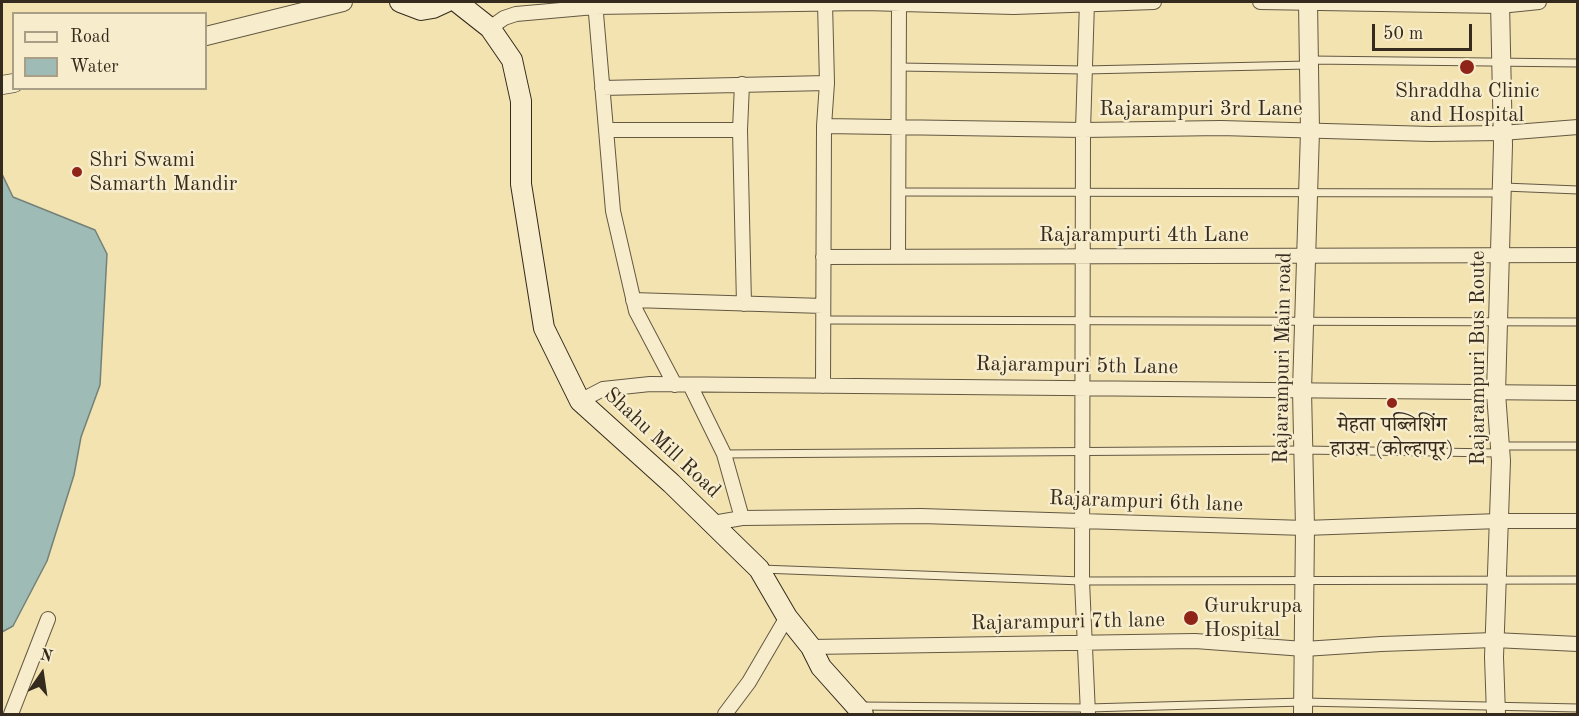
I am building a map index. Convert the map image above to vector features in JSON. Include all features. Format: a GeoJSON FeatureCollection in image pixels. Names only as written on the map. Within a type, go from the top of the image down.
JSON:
{"type":"FeatureCollection","features":[{"type":"Feature","properties":{"kind":"main road"},"geometry":{"type":"LineString","coordinates":[[400,2],[422,10],[434,8],[446,2]]}},
{"type":"Feature","properties":{"kind":"main road","name":"Shahu Mill Road"},"geometry":{"type":"LineString","coordinates":[[457,2],[490,28],[512,60],[521,101],[521,184],[544,328],[580,401],[713,523],[759,569],[787,617],[811,647],[821,667],[859,710]]}},
{"type":"Feature","properties":{"kind":"street"},"geometry":{"type":"LineString","coordinates":[[207,36],[343,2]]}},
{"type":"Feature","properties":{"kind":"street"},"geometry":{"type":"LineString","coordinates":[[490,28],[516,14],[595,4],[1154,2]]}},
{"type":"Feature","properties":{"kind":"street"},"geometry":{"type":"LineString","coordinates":[[1260,2],[1500,4],[1539,2]]}},
{"type":"Feature","properties":{"kind":"street","name":"Rajarampuri Main road"},"geometry":{"type":"LineString","coordinates":[[1303,708],[1305,528],[1302,390],[1310,131],[1308,2]]}},
{"type":"Feature","properties":{"kind":"street"},"geometry":{"type":"LineString","coordinates":[[823,386],[824,126],[827,83],[825,3]]}},
{"type":"Feature","properties":{"kind":"street"},"geometry":{"type":"LineString","coordinates":[[1087,3],[1082,194],[1082,581],[1087,642],[1088,711]]}},
{"type":"Feature","properties":{"kind":"street"},"geometry":{"type":"LineString","coordinates":[[595,4],[613,211],[636,311],[675,385]]}},
{"type":"Feature","properties":{"kind":"street"},"geometry":{"type":"LineString","coordinates":[[898,257],[899,4]]}},
{"type":"Feature","properties":{"kind":"street","name":"Rajarampuri Bus Route"},"geometry":{"type":"LineString","coordinates":[[1496,711],[1494,640],[1500,450],[1496,393],[1502,133],[1500,4]]}},
{"type":"Feature","properties":{"kind":"street"},"geometry":{"type":"LineString","coordinates":[[602,88],[827,83]]}},
{"type":"Feature","properties":{"kind":"street"},"geometry":{"type":"LineString","coordinates":[[742,84],[740,130],[744,304]]}},
{"type":"Feature","properties":{"kind":"street","name":"Rajarampuri 3rd Lane"},"geometry":{"type":"LineString","coordinates":[[824,126],[1083,130],[1221,128],[1502,133],[1578,127]]}},
{"type":"Feature","properties":{"kind":"street"},"geometry":{"type":"LineString","coordinates":[[606,130],[740,130]]}},
{"type":"Feature","properties":{"kind":"street","name":"Rajarampurti 4th Lane"},"geometry":{"type":"LineString","coordinates":[[823,257],[1578,255]]}},
{"type":"Feature","properties":{"kind":"street"},"geometry":{"type":"LineString","coordinates":[[633,300],[744,304],[823,313]]}},
{"type":"Feature","properties":{"kind":"street","name":"Rajarampuri 5th Lane"},"geometry":{"type":"LineString","coordinates":[[580,401],[603,388],[650,384],[1578,393]]}},
{"type":"Feature","properties":{"kind":"street"},"geometry":{"type":"LineString","coordinates":[[690,385],[724,454],[742,518]]}},
{"type":"Feature","properties":{"kind":"street","name":"Rajarampuri 6th lane"},"geometry":{"type":"LineString","coordinates":[[713,523],[742,518],[921,516],[1305,528],[1499,521],[1578,521]]}},
{"type":"Feature","properties":{"kind":"street"},"geometry":{"type":"LineString","coordinates":[[728,713],[787,617]]}},
{"type":"Feature","properties":{"kind":"street"},"geometry":{"type":"LineString","coordinates":[[11,714],[48,620]]}},
{"type":"Feature","properties":{"kind":"street","name":"Rajarampuri 7th lane"},"geometry":{"type":"LineString","coordinates":[[811,647],[1195,641],[1304,649],[1494,640],[1578,644]]}},
{"type":"Feature","properties":{"kind":"lane"},"geometry":{"type":"LineString","coordinates":[[899,67],[1085,70],[1308,62],[1578,63]]}},
{"type":"Feature","properties":{"kind":"lane"},"geometry":{"type":"LineString","coordinates":[[899,192],[1082,194],[1578,190]]}},
{"type":"Feature","properties":{"kind":"lane"},"geometry":{"type":"LineString","coordinates":[[823,313],[1082,321],[1578,322]]}},
{"type":"Feature","properties":{"kind":"lane"},"geometry":{"type":"LineString","coordinates":[[724,454],[1083,450],[1500,450],[1578,446]]}},
{"type":"Feature","properties":{"kind":"lane"},"geometry":{"type":"LineString","coordinates":[[759,569],[1082,581],[1578,580]]}},
{"type":"Feature","properties":{"kind":"lane"},"geometry":{"type":"LineString","coordinates":[[859,710],[1088,711],[1303,708],[1496,711],[1578,708]]}},
{"type":"Feature","properties":{"kind":"water"},"geometry":{"type":"Polygon","coordinates":[[[2,174],[13,197],[95,230],[107,254],[100,385],[81,437],[74,475],[47,561],[13,626],[2,632],[2,174]]]}},
{"type":"Feature","properties":{"kind":"place","name":"Shraddha Clinic and Hospital"},"geometry":{"type":"Point","coordinates":[1467,67]}},
{"type":"Feature","properties":{"kind":"place","name":"Shri Swami Samarth Mandir"},"geometry":{"type":"Point","coordinates":[77,172]}},
{"type":"Feature","properties":{"kind":"place","name":"मेहता पब्लिशिंग हाउस (कोल्हापूर)"},"geometry":{"type":"Point","coordinates":[1392,403]}},
{"type":"Feature","properties":{"kind":"place","name":"Gurukrupa Hospital"},"geometry":{"type":"Point","coordinates":[1191,618]}}]}
